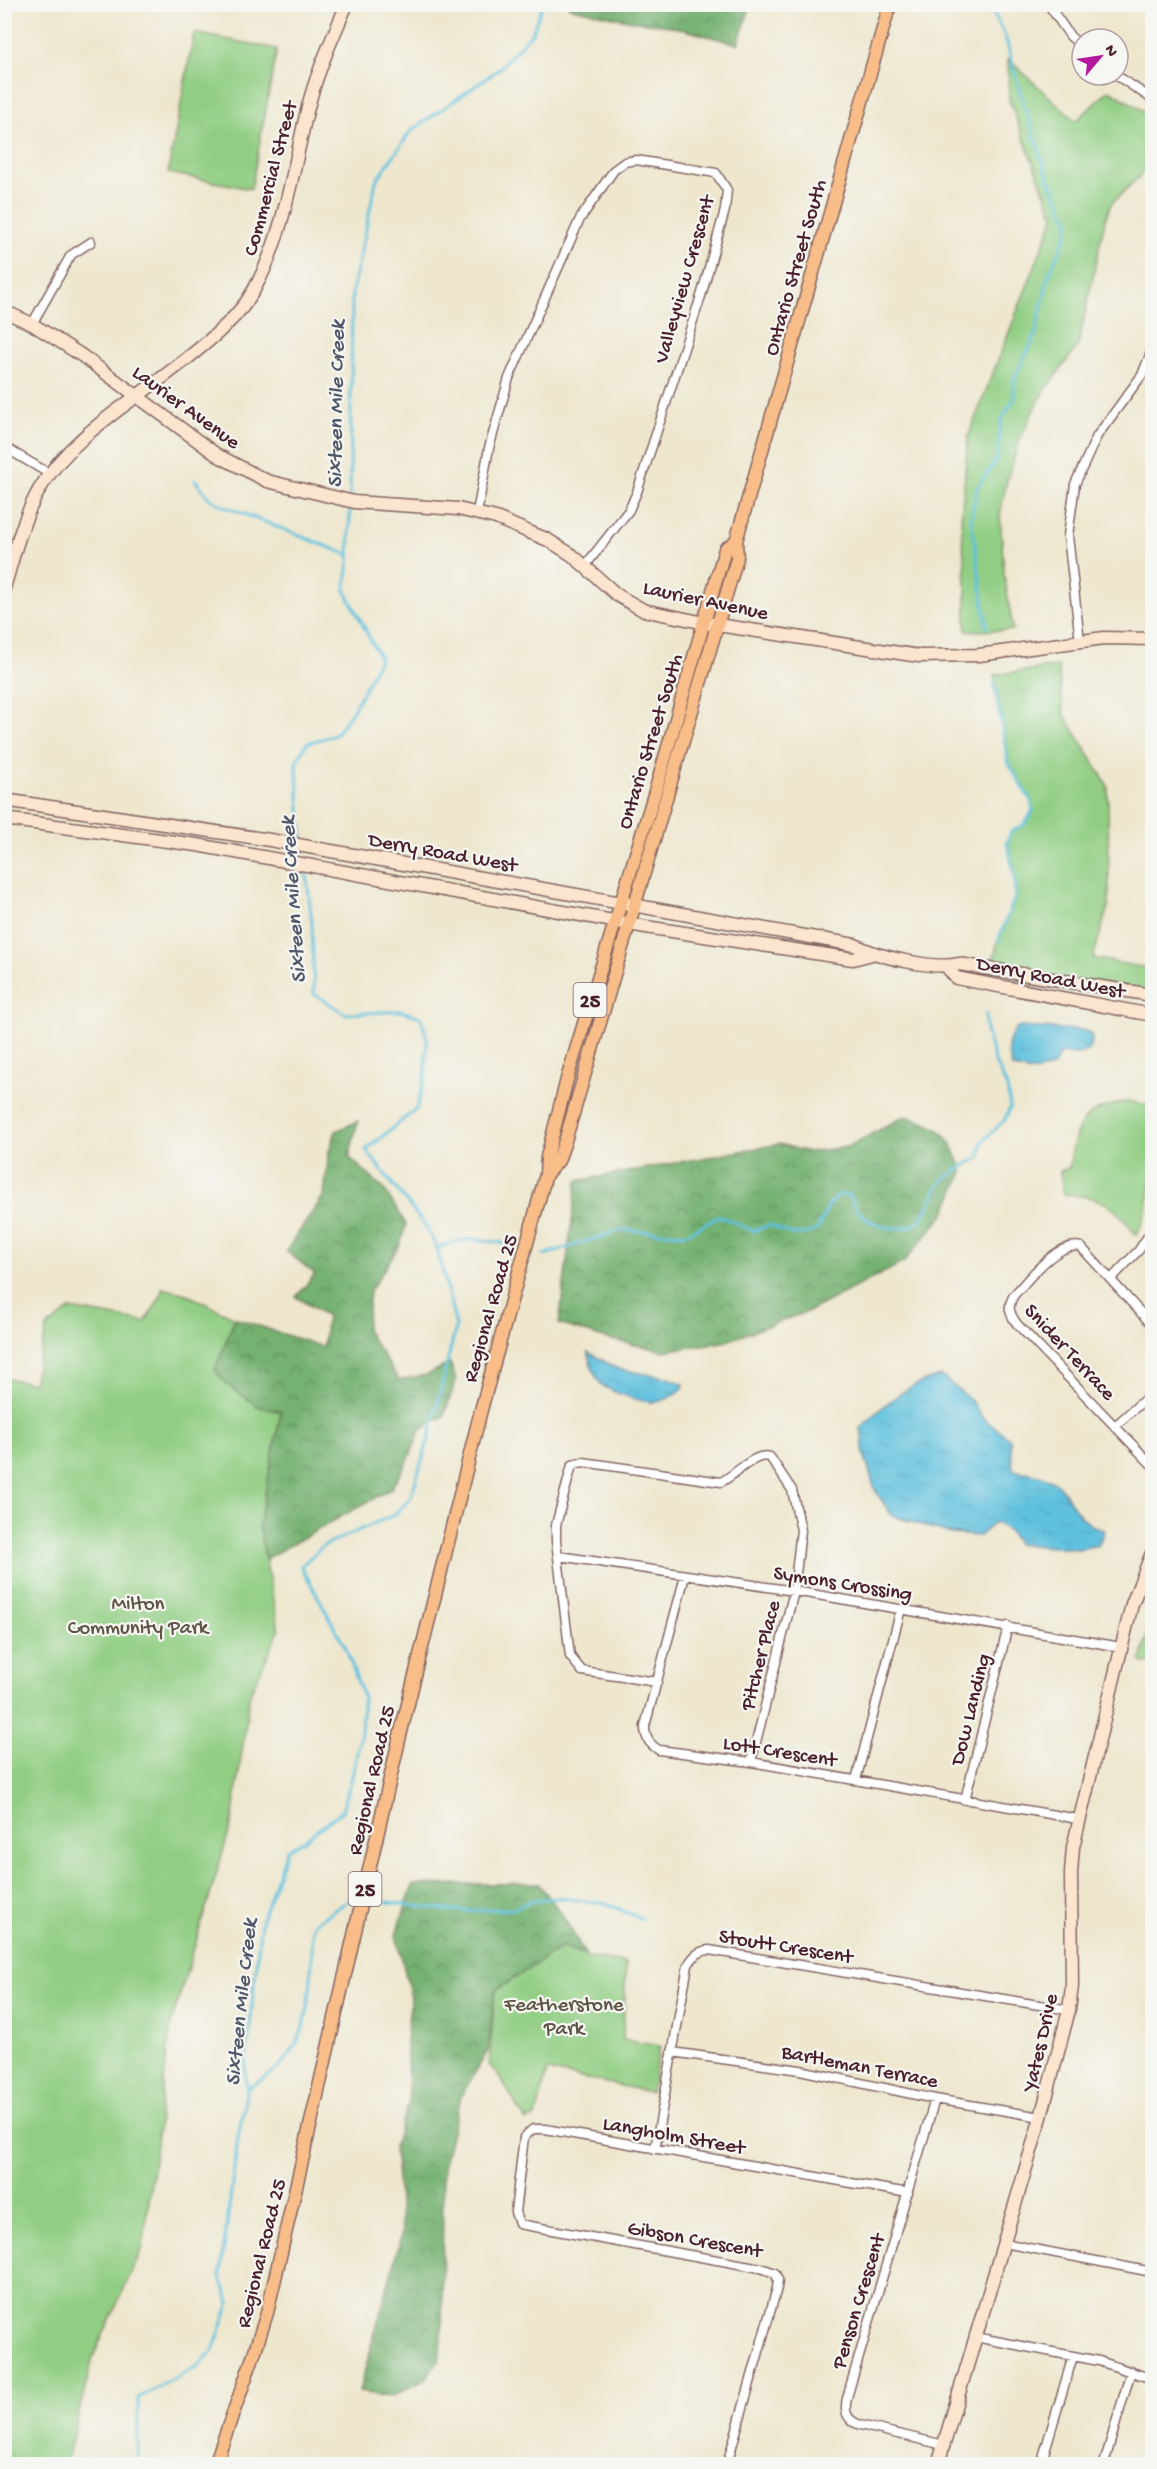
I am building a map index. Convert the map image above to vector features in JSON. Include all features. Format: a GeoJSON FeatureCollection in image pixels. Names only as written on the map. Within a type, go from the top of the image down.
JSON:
{"type":"FeatureCollection","features":[{"type":"Feature","properties":{"kind":"main road","name":"Ontario Street South"},"geometry":{"type":"LineString","coordinates":[[635,905],[711,624],[725,549],[736,541],[890,4]]}},
{"type":"Feature","properties":{"kind":"main road","name":"Ontario Street South"},"geometry":{"type":"LineString","coordinates":[[614,921],[711,624]]}},
{"type":"Feature","properties":{"kind":"main road","name":"Regional Road 25"},"geometry":{"type":"LineString","coordinates":[[546,1174],[558,1161],[565,1141],[635,905]]}},
{"type":"Feature","properties":{"kind":"main road","name":"Regional Road 25"},"geometry":{"type":"LineString","coordinates":[[215,2464],[267,2313],[401,1732],[481,1410],[546,1174],[547,1156],[567,1078],[614,921]]}},
{"type":"Feature","properties":{"kind":"street","name":"Commercial Street"},"geometry":{"type":"LineString","coordinates":[[4,588],[27,517],[50,474],[86,437],[190,357],[224,326],[246,303],[264,274],[289,194],[316,79],[347,4]]}},
{"type":"Feature","properties":{"kind":"street"},"geometry":{"type":"LineString","coordinates":[[1048,4],[1070,36]]}},
{"type":"Feature","properties":{"kind":"street"},"geometry":{"type":"LineString","coordinates":[[1130,84],[1152,99]]}},
{"type":"Feature","properties":{"kind":"street","name":"Valleyview Crescent"},"geometry":{"type":"LineString","coordinates":[[477,513],[489,448],[509,378],[580,219],[600,186],[614,170],[625,162],[636,160],[716,173],[727,190],[725,210],[702,293],[637,492],[629,510],[585,566]]}},
{"type":"Feature","properties":{"kind":"street"},"geometry":{"type":"LineString","coordinates":[[32,324],[71,255],[91,242]]}},
{"type":"Feature","properties":{"kind":"street","name":"Laurier Avenue"},"geometry":{"type":"LineString","coordinates":[[4,311],[32,324],[81,355],[139,395],[217,455],[267,481],[333,498],[377,504],[458,509],[520,527],[548,540],[585,566],[617,595],[643,610],[711,624],[919,656],[1013,652],[1104,638],[1152,639]]}},
{"type":"Feature","properties":{"kind":"street"},"geometry":{"type":"LineString","coordinates":[[1080,641],[1068,536],[1075,484],[1097,436],[1142,375],[1152,350]]}},
{"type":"Feature","properties":{"kind":"street"},"geometry":{"type":"LineString","coordinates":[[4,447],[50,474]]}},
{"type":"Feature","properties":{"kind":"street","name":"Derry Road West"},"geometry":{"type":"LineString","coordinates":[[4,800],[328,850],[855,945],[872,954],[947,967],[959,964],[1152,995]]}},
{"type":"Feature","properties":{"kind":"street","name":"Derry Road West"},"geometry":{"type":"LineString","coordinates":[[4,819],[197,844],[630,924],[854,959],[872,954]]}},
{"type":"Feature","properties":{"kind":"street","name":"Derry Road West"},"geometry":{"type":"LineString","coordinates":[[947,967],[956,978],[1152,1015]]}},
{"type":"Feature","properties":{"kind":"street"},"geometry":{"type":"LineString","coordinates":[[1111,1279],[1139,1250],[1152,1230]]}},
{"type":"Feature","properties":{"kind":"street","name":"Snider Terrace"},"geometry":{"type":"LineString","coordinates":[[1152,1325],[1081,1246],[1067,1246],[1060,1249],[1014,1295],[1009,1311],[1017,1324],[1152,1465]]}},
{"type":"Feature","properties":{"kind":"street"},"geometry":{"type":"LineString","coordinates":[[1116,1425],[1152,1393]]}},
{"type":"Feature","properties":{"kind":"street","name":"Pitcher Place"},"geometry":{"type":"LineString","coordinates":[[559,1556],[556,1525],[569,1473],[574,1463],[583,1462],[721,1482],[757,1458],[765,1455],[771,1457],[792,1490],[801,1530],[794,1591],[751,1762]]}},
{"type":"Feature","properties":{"kind":"street","name":"Yates Drive"},"geometry":{"type":"LineString","coordinates":[[938,2464],[1041,2117],[1069,2010],[1072,1986],[1071,1873],[1078,1819],[1132,1604],[1152,1553]]}},
{"type":"Feature","properties":{"kind":"street"},"geometry":{"type":"LineString","coordinates":[[559,1556],[568,1647],[570,1656],[578,1668],[582,1671],[657,1682]]}},
{"type":"Feature","properties":{"kind":"street","name":"Symons Crossing"},"geometry":{"type":"LineString","coordinates":[[559,1556],[794,1591],[1121,1647]]}},
{"type":"Feature","properties":{"kind":"street","name":"Lott Crescent"},"geometry":{"type":"LineString","coordinates":[[685,1576],[645,1726],[645,1734],[652,1746],[659,1750],[751,1762],[1078,1819]]}},
{"type":"Feature","properties":{"kind":"street"},"geometry":{"type":"LineString","coordinates":[[856,1780],[901,1609]]}},
{"type":"Feature","properties":{"kind":"street","name":"Dow Landing"},"geometry":{"type":"LineString","coordinates":[[965,1800],[1008,1626]]}},
{"type":"Feature","properties":{"kind":"street","name":"Stoutt Crescent"},"geometry":{"type":"LineString","coordinates":[[655,2149],[688,1965],[697,1954],[709,1950],[1069,2010]]}},
{"type":"Feature","properties":{"kind":"street","name":"Bartleman Terrace"},"geometry":{"type":"LineString","coordinates":[[672,2052],[800,2070],[935,2099],[1041,2117]]}},
{"type":"Feature","properties":{"kind":"street","name":"Penson Crescent"},"geometry":{"type":"LineString","coordinates":[[935,2099],[848,2394],[845,2412],[848,2418],[860,2425],[944,2445]]}},
{"type":"Feature","properties":{"kind":"street","name":"Langholm Street"},"geometry":{"type":"LineString","coordinates":[[519,2224],[515,2212],[524,2137],[533,2129],[545,2129],[908,2193]]}},
{"type":"Feature","properties":{"kind":"street","name":"Gibson Crescent"},"geometry":{"type":"LineString","coordinates":[[519,2224],[761,2268],[775,2273],[778,2280],[777,2288],[727,2464]]}},
{"type":"Feature","properties":{"kind":"street"},"geometry":{"type":"LineString","coordinates":[[1004,2243],[1152,2272]]}},
{"type":"Feature","properties":{"kind":"street"},"geometry":{"type":"LineString","coordinates":[[975,2337],[1073,2356],[1131,2371],[1152,2379]]}},
{"type":"Feature","properties":{"kind":"street"},"geometry":{"type":"LineString","coordinates":[[1041,2464],[1073,2356]]}},
{"type":"Feature","properties":{"kind":"street"},"geometry":{"type":"LineString","coordinates":[[1104,2464],[1131,2371]]}},
{"type":"Feature","properties":{"kind":"green space"},"geometry":{"type":"Polygon","coordinates":[[[567,5],[751,5],[738,44],[670,26],[627,20],[567,5]]]}},
{"type":"Feature","properties":{"kind":"green space"},"geometry":{"type":"Polygon","coordinates":[[[194,33],[277,49],[251,189],[168,173],[194,33]]]}},
{"type":"Feature","properties":{"kind":"green space"},"geometry":{"type":"Polygon","coordinates":[[[1008,59],[1076,121],[1109,90],[1152,116],[1152,164],[1111,204],[1105,220],[1078,346],[1048,386],[1032,413],[1019,442],[1006,484],[1000,515],[1004,573],[1013,630],[966,631],[966,579],[961,521],[968,437],[1054,217],[1009,100],[1008,59]]]}},
{"type":"Feature","properties":{"kind":"green space"},"geometry":{"type":"Polygon","coordinates":[[[1058,666],[1064,714],[1108,786],[1109,904],[1093,958],[1152,969],[1152,998],[990,971],[998,941],[1015,897],[1015,878],[1007,842],[1011,832],[1025,824],[1033,810],[1031,801],[1008,762],[994,675],[1058,666]]]}},
{"type":"Feature","properties":{"kind":"green space"},"geometry":{"type":"Polygon","coordinates":[[[1130,1101],[1152,1106],[1150,1191],[1143,1222],[1136,1235],[1120,1215],[1106,1204],[1089,1197],[1063,1194],[1060,1171],[1069,1168],[1079,1128],[1091,1113],[1114,1104],[1130,1101]]]}},
{"type":"Feature","properties":{"kind":"green space"},"geometry":{"type":"Polygon","coordinates":[[[905,1116],[928,1124],[943,1134],[954,1149],[963,1172],[943,1216],[903,1263],[809,1311],[723,1342],[664,1351],[607,1339],[559,1324],[577,1181],[779,1144],[808,1152],[847,1147],[905,1116]]]}},
{"type":"Feature","properties":{"kind":"green space"},"geometry":{"type":"Polygon","coordinates":[[[358,1121],[349,1157],[384,1189],[406,1224],[400,1245],[370,1291],[366,1330],[399,1380],[427,1375],[450,1363],[456,1380],[444,1416],[421,1429],[408,1461],[391,1489],[265,1559],[259,1524],[281,1412],[257,1406],[226,1384],[215,1370],[235,1318],[323,1347],[327,1316],[296,1297],[315,1274],[286,1251],[324,1195],[329,1151],[336,1131],[358,1121]]]}},
{"type":"Feature","properties":{"kind":"green space","name":"Milton Community Park"},"geometry":{"type":"Polygon","coordinates":[[[162,1288],[186,1294],[235,1318],[215,1370],[257,1406],[281,1412],[259,1524],[279,1631],[250,1694],[232,1822],[171,2024],[143,2247],[93,2357],[66,2464],[5,2464],[4,1378],[33,1383],[47,1327],[71,1309],[145,1322],[161,1296],[162,1288]]]}},
{"type":"Feature","properties":{"kind":"green space"},"geometry":{"type":"Polygon","coordinates":[[[1152,1612],[1152,1664],[1141,1662],[1152,1612]]]}},
{"type":"Feature","properties":{"kind":"green space"},"geometry":{"type":"Polygon","coordinates":[[[538,1883],[560,1911],[587,1957],[563,1946],[495,1991],[488,2051],[461,2096],[443,2168],[442,2338],[439,2361],[426,2379],[391,2397],[359,2392],[402,2233],[394,2146],[409,2102],[406,2041],[411,1997],[396,1935],[413,1885],[538,1883]]]}},
{"type":"Feature","properties":{"kind":"green space","name":"Featherstone Park"},"geometry":{"type":"Polygon","coordinates":[[[563,1946],[587,1957],[626,1963],[623,2040],[660,2046],[651,2092],[547,2071],[536,2117],[526,2121],[489,2064],[495,1991],[563,1946]]]}},
{"type":"Feature","properties":{"kind":"water"},"geometry":{"type":"Polygon","coordinates":[[[1017,1027],[1083,1030],[1091,1034],[1091,1047],[1078,1054],[1060,1053],[1054,1066],[1043,1070],[1023,1070],[1012,1067],[1009,1055],[1009,1042],[1017,1027]]]}},
{"type":"Feature","properties":{"kind":"water"},"geometry":{"type":"Polygon","coordinates":[[[588,1352],[618,1369],[669,1378],[684,1384],[683,1388],[673,1396],[658,1402],[642,1401],[617,1393],[600,1383],[592,1368],[588,1352]]]}},
{"type":"Feature","properties":{"kind":"water"},"geometry":{"type":"Polygon","coordinates":[[[941,1376],[970,1399],[984,1419],[1010,1439],[1013,1470],[1037,1474],[1054,1482],[1083,1518],[1104,1530],[1099,1545],[1078,1549],[1017,1544],[1010,1532],[995,1522],[979,1536],[952,1534],[892,1516],[875,1490],[864,1454],[861,1428],[897,1396],[917,1384],[941,1376]]]}},
{"type":"Feature","properties":{"kind":"waterway","name":"Sixteen Mile Creek"},"geometry":{"type":"LineString","coordinates":[[350,499],[352,293],[376,181],[411,131],[498,70],[532,33],[543,4]]}},
{"type":"Feature","properties":{"kind":"waterway"},"geometry":{"type":"LineString","coordinates":[[987,627],[971,518],[977,488],[997,459],[1001,421],[1014,399],[1014,379],[1035,336],[1049,274],[1065,239],[1069,221],[1048,177],[1017,83],[1006,39],[990,4]]}},
{"type":"Feature","properties":{"kind":"waterway"},"geometry":{"type":"LineString","coordinates":[[195,480],[210,499],[224,506],[349,555]]}},
{"type":"Feature","properties":{"kind":"waterway","name":"Sixteen Mile Creek"},"geometry":{"type":"LineString","coordinates":[[303,843],[296,762],[307,743],[335,735],[353,710],[380,658],[345,590],[349,562],[350,505]]}},
{"type":"Feature","properties":{"kind":"waterway"},"geometry":{"type":"LineString","coordinates":[[994,682],[1008,762],[1031,801],[1033,810],[1025,824],[1011,832],[1007,842],[1015,878],[1015,897],[998,941]]}},
{"type":"Feature","properties":{"kind":"waterway","name":"Sixteen Mile Creek"},"geometry":{"type":"LineString","coordinates":[[138,2464],[138,2398],[196,2367],[213,2351],[230,2302],[220,2277],[238,2138],[247,2089],[245,2072],[261,1921],[287,1850],[342,1811],[361,1733],[363,1697],[346,1648],[301,1566],[323,1546],[394,1515],[410,1499],[430,1435],[456,1326],[437,1248],[426,1227],[366,1150],[417,1108],[425,1077],[427,1038],[421,1017],[401,1011],[346,1014],[314,994],[312,924],[306,867]]}},
{"type":"Feature","properties":{"kind":"waterway"},"geometry":{"type":"LineString","coordinates":[[544,1255],[621,1230],[685,1234],[720,1216],[753,1231],[770,1225],[788,1233],[812,1232],[818,1229],[828,1206],[840,1194],[850,1196],[860,1213],[868,1220],[892,1228],[915,1224],[925,1214],[942,1181],[980,1157],[982,1142],[1004,1121],[1010,1108],[1007,1087],[995,1062],[986,1031],[986,1014]]}},
{"type":"Feature","properties":{"kind":"waterway"},"geometry":{"type":"LineString","coordinates":[[437,1248],[456,1241],[472,1239],[506,1244]]}},
{"type":"Feature","properties":{"kind":"waterway"},"geometry":{"type":"LineString","coordinates":[[387,1902],[453,1911],[513,1909],[533,1900],[558,1898],[605,1903],[642,1919]]}},
{"type":"Feature","properties":{"kind":"waterway"},"geometry":{"type":"LineString","coordinates":[[247,2089],[278,2068],[291,2053],[300,2037],[309,2000],[313,1924],[348,1901]]}}]}
